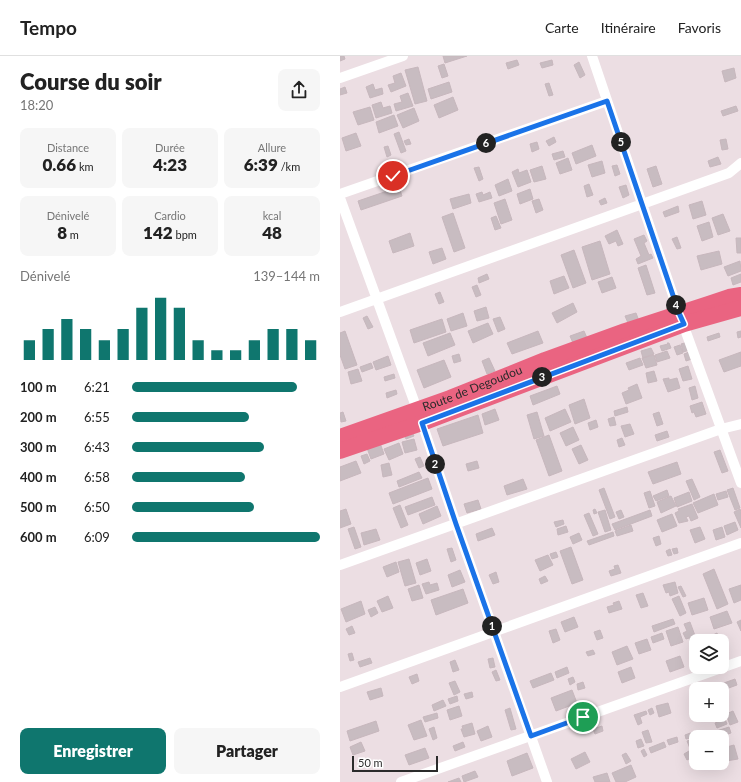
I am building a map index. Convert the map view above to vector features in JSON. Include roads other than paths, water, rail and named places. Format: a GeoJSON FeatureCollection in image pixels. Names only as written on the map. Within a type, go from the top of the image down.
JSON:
{"type":"FeatureCollection","features":[{"type":"Feature","properties":{"kind":"main road","name":"Route de Degoudou"},"geometry":{"type":"LineString","coordinates":[[340,451],[545,360],[682,318],[729,297],[741,295]]}},
{"type":"Feature","properties":{"kind":"main road","name":"Route de Degoudou"},"geometry":{"type":"LineString","coordinates":[[682,318],[741,308]]}},
{"type":"Feature","properties":{"kind":"main road","name":"Route de Degoudou"},"geometry":{"type":"LineString","coordinates":[[340,437],[419,417]]}},
{"type":"Feature","properties":{"kind":"street"},"geometry":{"type":"LineString","coordinates":[[340,78],[403,56]]}},
{"type":"Feature","properties":{"kind":"street"},"geometry":{"type":"LineString","coordinates":[[592,56],[642,204],[741,483]]}},
{"type":"Feature","properties":{"kind":"street"},"geometry":{"type":"LineString","coordinates":[[340,194],[607,101]]}},
{"type":"Feature","properties":{"kind":"street"},"geometry":{"type":"LineString","coordinates":[[340,312],[729,173],[741,163]]}},
{"type":"Feature","properties":{"kind":"street"},"geometry":{"type":"LineString","coordinates":[[340,198],[419,417],[547,782]]}},
{"type":"Feature","properties":{"kind":"street"},"geometry":{"type":"LineString","coordinates":[[340,565],[722,429],[741,424]]}},
{"type":"Feature","properties":{"kind":"street"},"geometry":{"type":"LineString","coordinates":[[340,687],[741,543]]}},
{"type":"Feature","properties":{"kind":"street"},"geometry":{"type":"LineString","coordinates":[[401,782],[741,661]]}}]}
